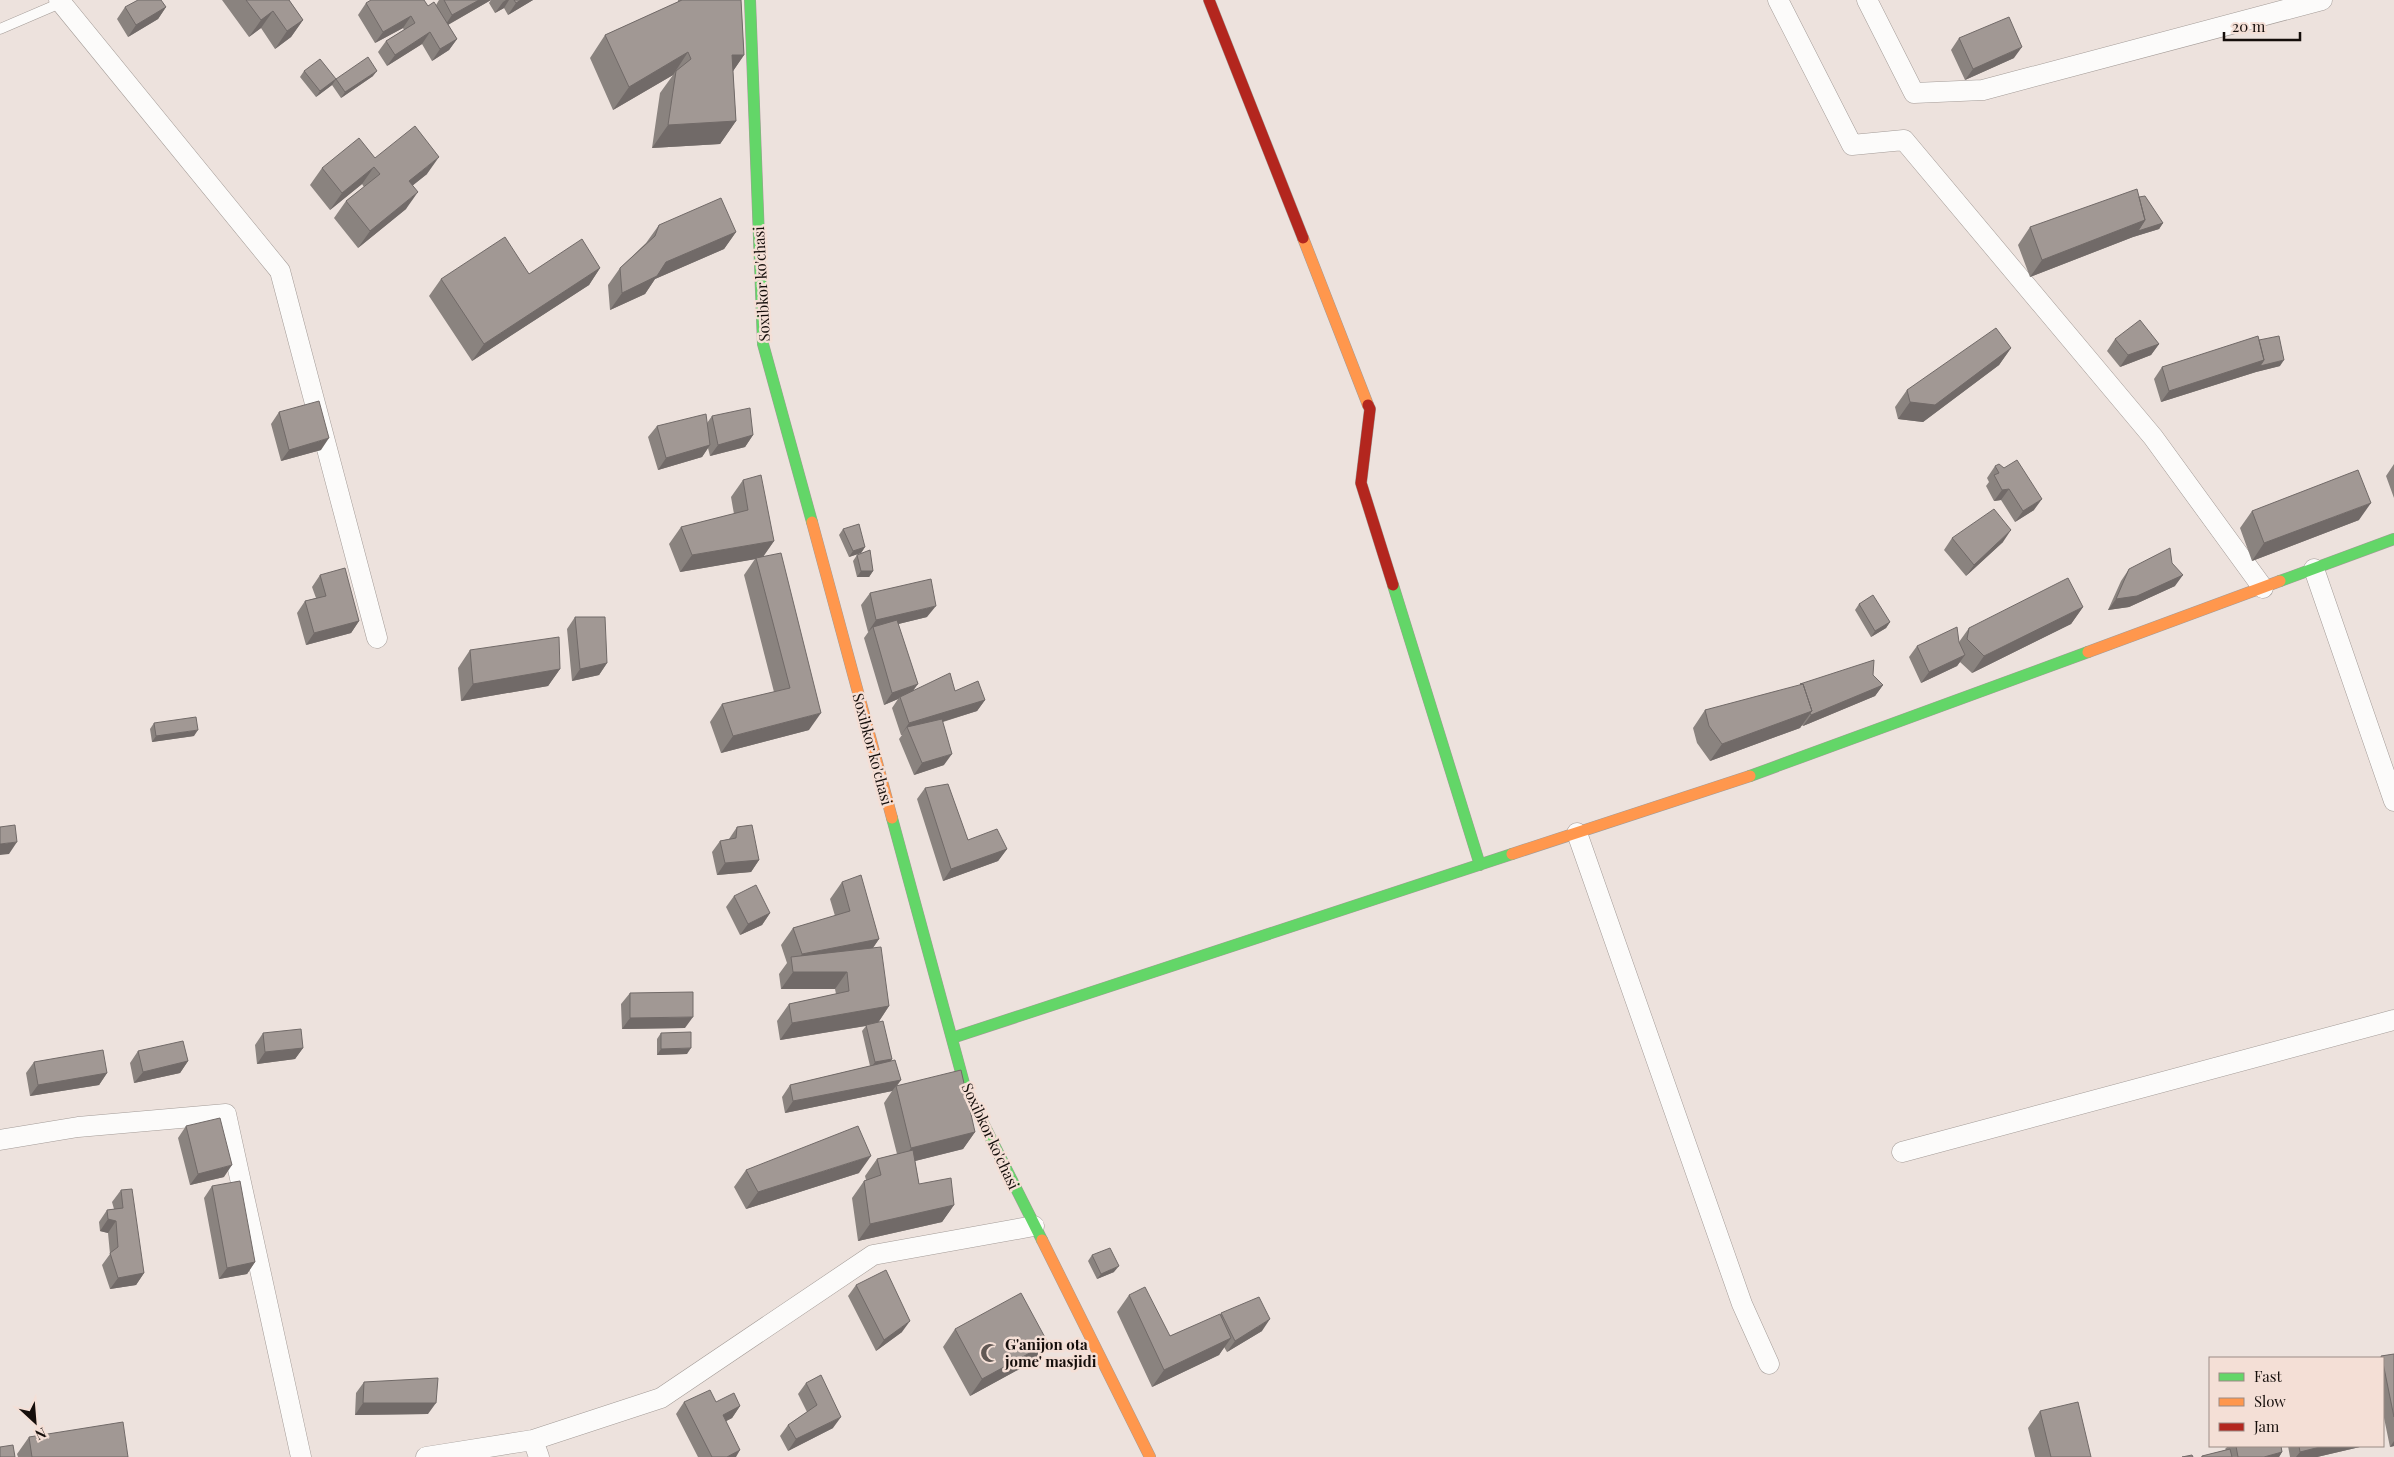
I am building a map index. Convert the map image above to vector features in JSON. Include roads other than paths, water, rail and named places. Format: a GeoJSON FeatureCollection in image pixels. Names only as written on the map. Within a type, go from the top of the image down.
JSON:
{"type":"FeatureCollection","features":[{"type":"Feature","properties":{"kind":"street","name":"Soxibkor ko'chasi"},"geometry":{"type":"LineString","coordinates":[[750,0],[763,344],[965,1087],[1150,1457]]}},
{"type":"Feature","properties":{"kind":"street"},"geometry":{"type":"LineString","coordinates":[[1209,0],[1370,410],[1362,483],[1480,865]]}},
{"type":"Feature","properties":{"kind":"street"},"geometry":{"type":"LineString","coordinates":[[1778,0],[1852,144],[1904,140],[2153,437],[2263,588]]}},
{"type":"Feature","properties":{"kind":"street"},"geometry":{"type":"LineString","coordinates":[[1867,0],[1914,93],[1983,90],[2322,0]]}},
{"type":"Feature","properties":{"kind":"street"},"geometry":{"type":"LineString","coordinates":[[64,1],[280,271],[377,638]]}},
{"type":"Feature","properties":{"kind":"street"},"geometry":{"type":"LineString","coordinates":[[952,1038],[1775,768],[2394,539]]}},
{"type":"Feature","properties":{"kind":"street"},"geometry":{"type":"LineString","coordinates":[[2314,569],[2394,800]]}},
{"type":"Feature","properties":{"kind":"street"},"geometry":{"type":"LineString","coordinates":[[1577,834],[1742,1304],[1769,1364]]}},
{"type":"Feature","properties":{"kind":"street"},"geometry":{"type":"LineString","coordinates":[[1902,1152],[2394,1020]]}},
{"type":"Feature","properties":{"kind":"street"},"geometry":{"type":"LineString","coordinates":[[0,1140],[78,1127],[226,1114],[301,1457]]}},
{"type":"Feature","properties":{"kind":"street"},"geometry":{"type":"LineString","coordinates":[[426,1457],[536,1448],[661,1398],[873,1255],[1034,1226]]}},
{"type":"Feature","properties":{"kind":"lane"},"geometry":{"type":"LineString","coordinates":[[0,29],[64,1]]}},
{"type":"Feature","properties":{"kind":"place","name":"G'anijon ota jome' masjidi"},"geometry":{"type":"Point","coordinates":[990,1353]}}]}
